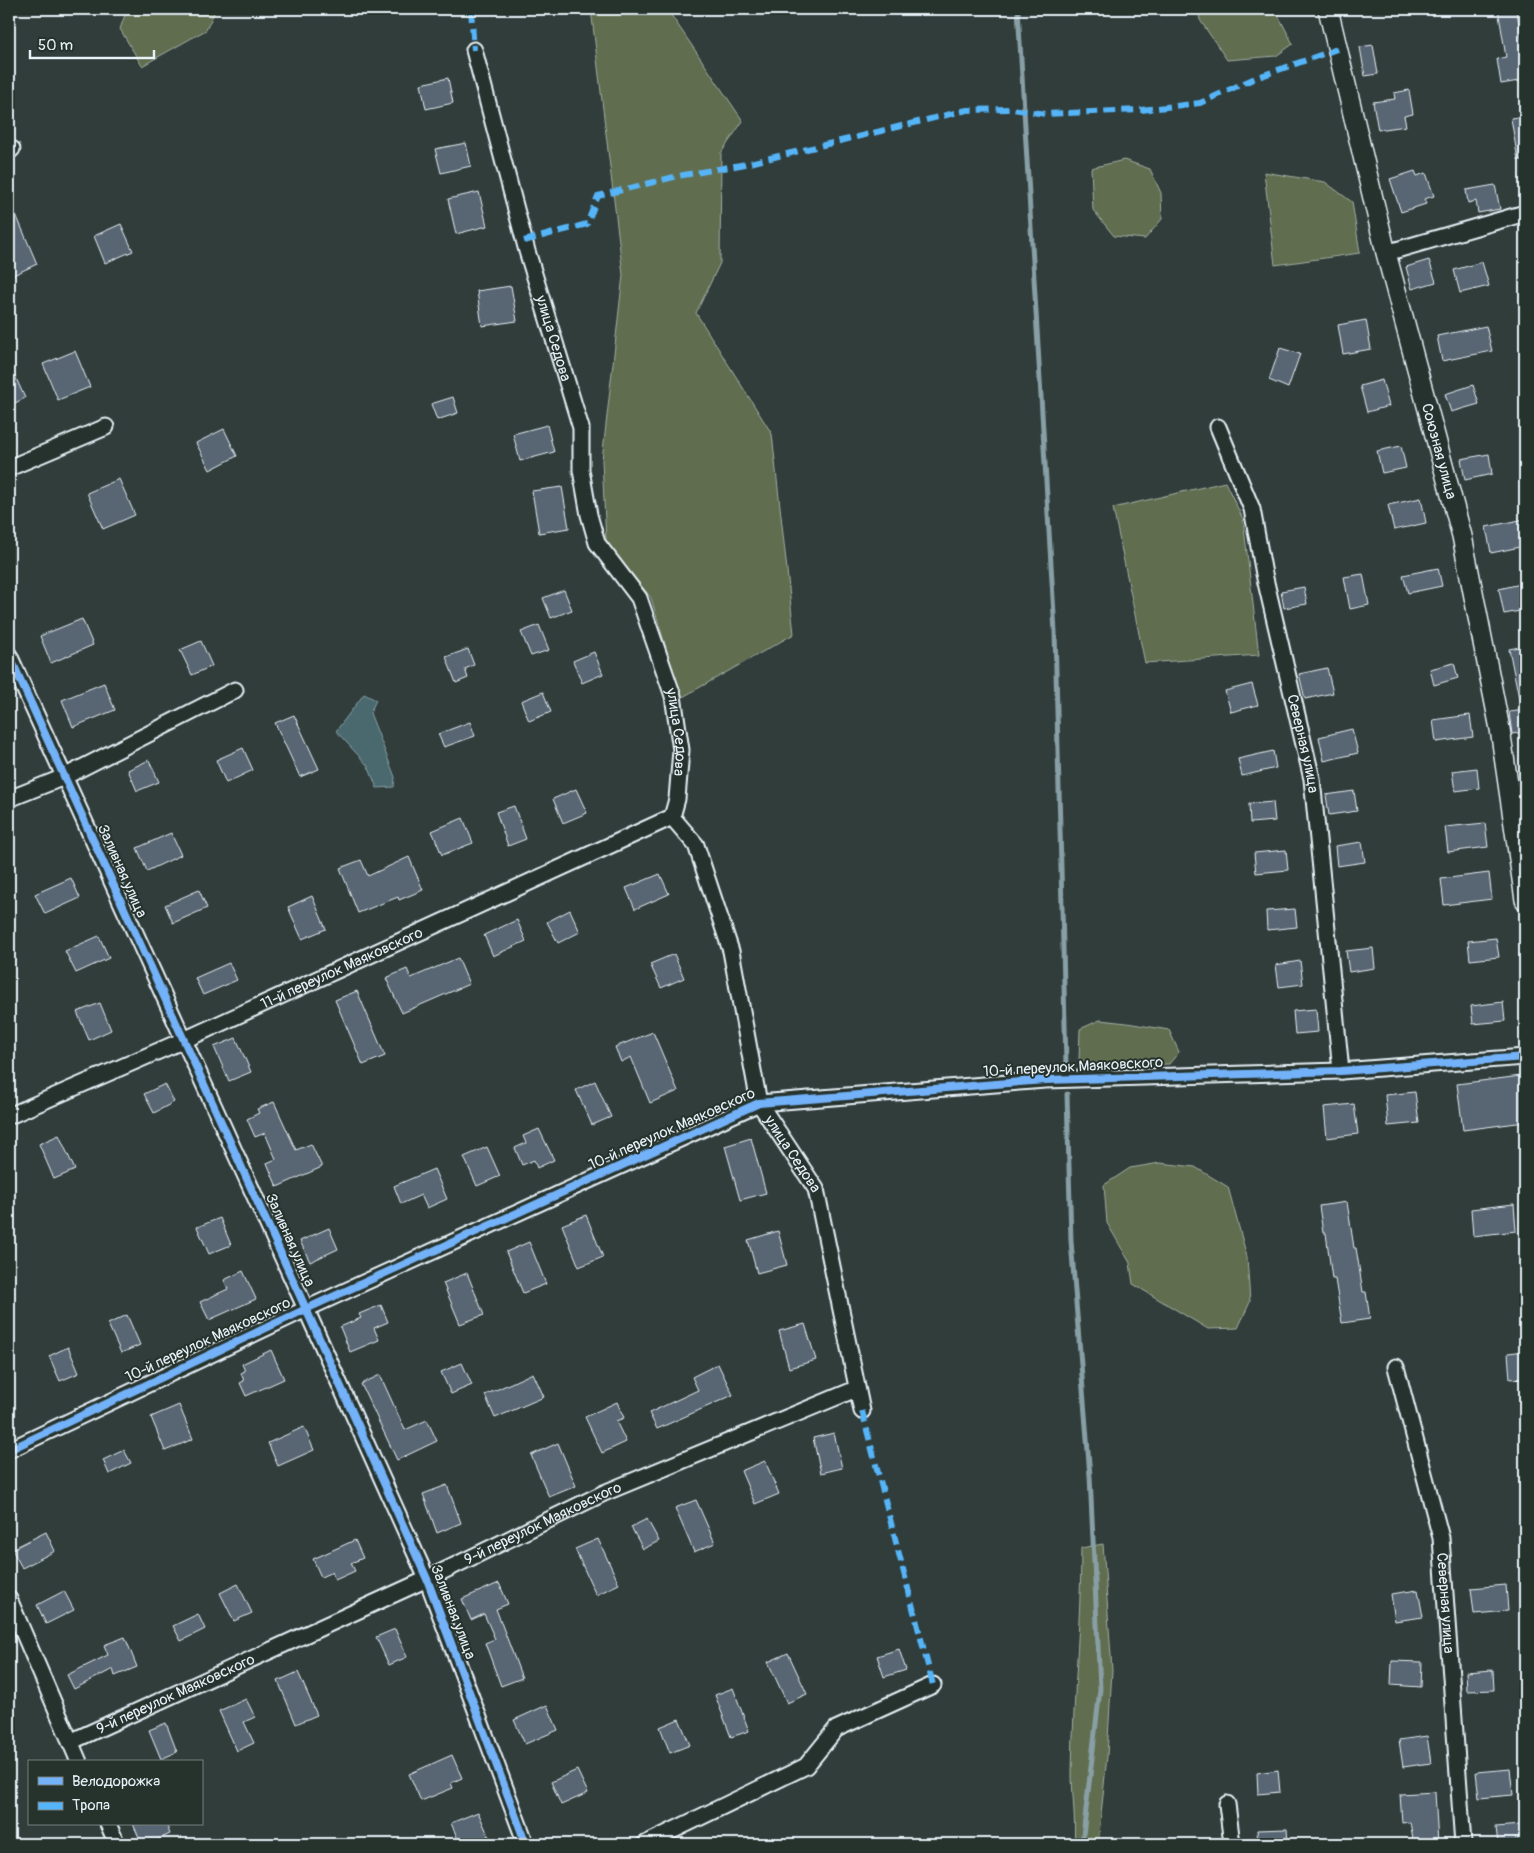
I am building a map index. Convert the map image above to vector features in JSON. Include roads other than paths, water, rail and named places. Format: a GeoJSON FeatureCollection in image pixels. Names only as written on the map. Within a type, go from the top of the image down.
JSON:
{"type":"FeatureCollection","features":[{"type":"Feature","properties":{"kind":"street","name":"Союзная улица"},"geometry":{"type":"LineString","coordinates":[[1328,9],[1386,253],[1462,536],[1500,728],[1525,900]]}},
{"type":"Feature","properties":{"kind":"street","name":"улица Седова"},"geometry":{"type":"LineString","coordinates":[[474,50],[527,251],[581,428],[581,470],[589,515],[597,543],[639,598],[673,696],[681,750],[677,799],[672,817],[696,844],[731,951],[759,1103],[816,1189],[862,1411]]}},
{"type":"Feature","properties":{"kind":"street"},"geometry":{"type":"LineString","coordinates":[[1386,253],[1525,213]]}},
{"type":"Feature","properties":{"kind":"street"},"geometry":{"type":"LineString","coordinates":[[9,468],[106,427]]}},
{"type":"Feature","properties":{"kind":"street","name":"Северная улица"},"geometry":{"type":"LineString","coordinates":[[1218,427],[1252,509],[1264,574],[1312,779],[1341,1071]]}},
{"type":"Feature","properties":{"kind":"street","name":"Заливная улица"},"geometry":{"type":"LineString","coordinates":[[9,656],[427,1579],[526,1844]]}},
{"type":"Feature","properties":{"kind":"street"},"geometry":{"type":"LineString","coordinates":[[9,799],[64,776],[235,690]]}},
{"type":"Feature","properties":{"kind":"street","name":"11-й переулок Маяковского"},"geometry":{"type":"LineString","coordinates":[[9,1116],[184,1040],[672,817]]}},
{"type":"Feature","properties":{"kind":"street","name":"10-й переулок Маяковского"},"geometry":{"type":"LineString","coordinates":[[9,1450],[306,1309],[759,1103],[1045,1080],[1341,1071],[1525,1058]]}},
{"type":"Feature","properties":{"kind":"street","name":"Северная улица"},"geometry":{"type":"LineString","coordinates":[[1396,1367],[1441,1538],[1463,1844]]}},
{"type":"Feature","properties":{"kind":"street","name":"9-й переулок Маяковского"},"geometry":{"type":"LineString","coordinates":[[70,1742],[427,1579],[604,1493],[856,1389]]}},
{"type":"Feature","properties":{"kind":"street"},"geometry":{"type":"LineString","coordinates":[[9,1599],[78,1760]]}},
{"type":"Feature","properties":{"kind":"street"},"geometry":{"type":"LineString","coordinates":[[645,1844],[806,1766],[836,1729],[933,1686]]}},
{"type":"Feature","properties":{"kind":"street"},"geometry":{"type":"LineString","coordinates":[[1227,1804],[1232,1844]]}},
{"type":"Feature","properties":{"kind":"street"},"geometry":{"type":"LineString","coordinates":[[109,1826],[117,1844]]}},
{"type":"Feature","properties":{"kind":"water"},"geometry":{"type":"Polygon","coordinates":[[[364,694],[376,700],[370,713],[395,777],[394,787],[377,788],[368,766],[336,731],[364,694]]]}},
{"type":"Feature","properties":{"kind":"waterway"},"geometry":{"type":"LineString","coordinates":[[1018,9],[1055,632],[1066,1064]]}},
{"type":"Feature","properties":{"kind":"waterway"},"geometry":{"type":"LineString","coordinates":[[1067,1094],[1071,1241],[1090,1476],[1100,1689],[1082,1844]]}}]}
